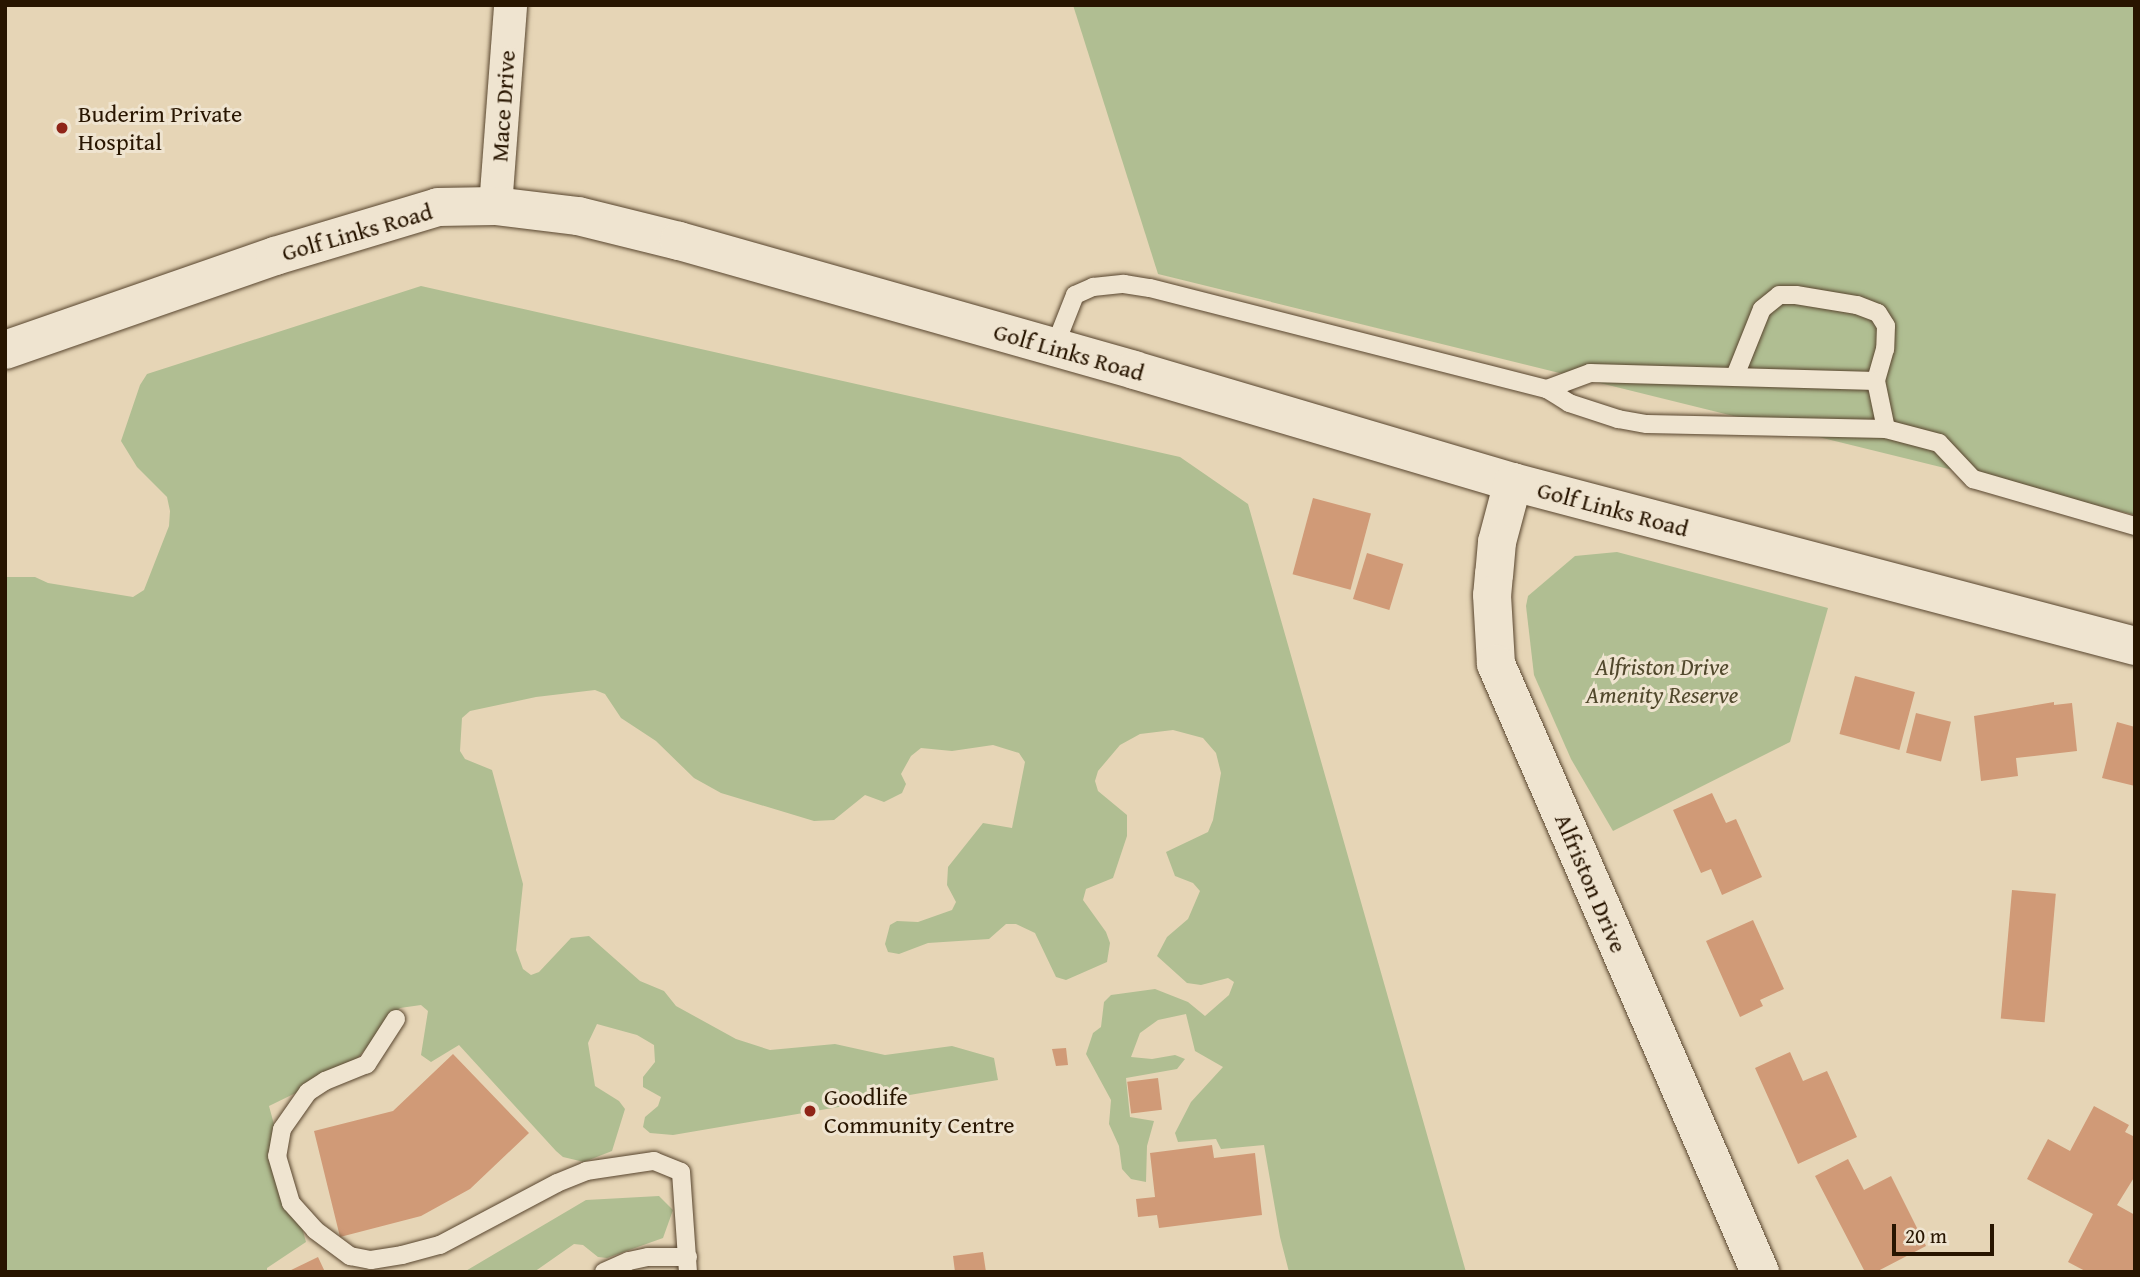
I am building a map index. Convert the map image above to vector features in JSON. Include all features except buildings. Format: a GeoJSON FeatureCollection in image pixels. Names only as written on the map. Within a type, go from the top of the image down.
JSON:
{"type":"FeatureCollection","features":[{"type":"Feature","properties":{"kind":"main road","name":"Golf Links Road"},"geometry":{"type":"LineString","coordinates":[[5,350],[357,229],[438,207],[495,206],[578,216],[679,241],[1513,482],[2135,646]]}},
{"type":"Feature","properties":{"kind":"main road","name":"Alfriston Drive"},"geometry":{"type":"LineString","coordinates":[[1513,482],[1497,542],[1493,585],[1496,664],[1760,1272]]}},
{"type":"Feature","properties":{"kind":"street","name":"Mace Drive"},"geometry":{"type":"LineString","coordinates":[[495,206],[510,5]]}},
{"type":"Feature","properties":{"kind":"lane"},"geometry":{"type":"LineString","coordinates":[[1054,348],[1075,295],[1093,287],[1124,285],[1150,288],[1547,389],[1592,413],[1647,424],[1886,429],[1938,443],[1973,480],[2135,526]]}},
{"type":"Feature","properties":{"kind":"lane"},"geometry":{"type":"LineString","coordinates":[[1735,376],[1762,309],[1779,295],[1796,295],[1857,305],[1878,313],[1886,326],[1885,349],[1876,381],[1886,429]]}},
{"type":"Feature","properties":{"kind":"lane"},"geometry":{"type":"LineString","coordinates":[[1547,389],[1590,373],[1876,381]]}},
{"type":"Feature","properties":{"kind":"lane"},"geometry":{"type":"LineString","coordinates":[[396,1019],[367,1064],[325,1081],[308,1092],[282,1129],[277,1156],[291,1203],[332,1244],[350,1256],[372,1260],[440,1245],[556,1183],[603,1166],[654,1161],[681,1172],[688,1265],[648,1257],[606,1271]]}},
{"type":"Feature","properties":{"kind":"green space"},"geometry":{"type":"Polygon","coordinates":[[[1073,5],[2135,5],[2135,515],[1158,274],[1073,5]]]}},
{"type":"Feature","properties":{"kind":"green space"},"geometry":{"type":"Polygon","coordinates":[[[421,286],[1180,457],[1248,504],[1466,1272],[1289,1272],[1264,1145],[1221,1149],[1216,1139],[1178,1142],[1175,1133],[1191,1102],[1223,1067],[1195,1051],[1186,1014],[1158,1020],[1140,1033],[1131,1057],[1152,1059],[1175,1055],[1185,1059],[1177,1069],[1126,1078],[1130,1117],[1154,1121],[1147,1146],[1146,1182],[1131,1179],[1122,1169],[1119,1146],[1109,1124],[1111,1100],[1086,1054],[1093,1033],[1101,1027],[1104,1002],[1111,995],[1155,989],[1188,1002],[1205,1016],[1229,995],[1234,982],[1228,978],[1201,985],[1187,983],[1157,956],[1167,937],[1188,919],[1200,891],[1193,883],[1175,876],[1166,852],[1208,832],[1213,820],[1221,773],[1216,753],[1203,738],[1173,730],[1140,734],[1120,745],[1098,771],[1095,781],[1098,791],[1127,815],[1127,836],[1113,878],[1086,889],[1083,900],[1106,932],[1110,943],[1107,962],[1066,980],[1056,977],[1035,933],[1016,924],[1006,924],[989,939],[928,943],[899,954],[888,952],[885,944],[890,925],[897,921],[918,922],[952,910],[956,902],[947,885],[948,867],[983,823],[1012,828],[1025,762],[1019,753],[993,745],[952,751],[921,748],[911,756],[901,774],[906,784],[902,793],[884,802],[865,795],[834,820],[814,821],[721,793],[694,778],[656,741],[621,718],[605,694],[595,690],[536,697],[470,711],[462,718],[460,751],[465,759],[492,770],[523,884],[516,950],[523,969],[531,975],[539,972],[571,938],[589,936],[640,981],[664,991],[676,1006],[736,1039],[770,1050],[835,1044],[885,1055],[952,1046],[994,1058],[998,1080],[673,1135],[650,1133],[643,1127],[645,1117],[658,1106],[661,1097],[643,1087],[643,1077],[655,1062],[654,1045],[637,1035],[597,1024],[588,1043],[595,1086],[619,1101],[625,1109],[612,1151],[584,1162],[563,1157],[556,1151],[459,1045],[431,1062],[421,1055],[428,1011],[421,1005],[400,1008],[351,1066],[269,1106],[306,1242],[267,1268],[267,1272],[5,1272],[5,577],[35,577],[48,583],[133,597],[144,590],[169,526],[170,511],[167,497],[137,467],[121,441],[140,385],[147,374],[421,286]]]}},
{"type":"Feature","properties":{"kind":"green space","name":"Alfriston Drive Amenity Reserve"},"geometry":{"type":"Polygon","coordinates":[[[1617,552],[1828,608],[1790,742],[1613,831],[1571,759],[1534,675],[1526,606],[1528,596],[1575,556],[1617,552]]]}},
{"type":"Feature","properties":{"kind":"green space"},"geometry":{"type":"Polygon","coordinates":[[[659,1196],[673,1210],[663,1238],[607,1258],[598,1257],[583,1245],[574,1244],[534,1272],[464,1272],[586,1200],[659,1196]]]}},
{"type":"Feature","properties":{"kind":"place","name":"Buderim Private Hospital"},"geometry":{"type":"Point","coordinates":[62,128]}},
{"type":"Feature","properties":{"kind":"place","name":"Goodlife Community Centre"},"geometry":{"type":"Point","coordinates":[810,1111]}}]}
